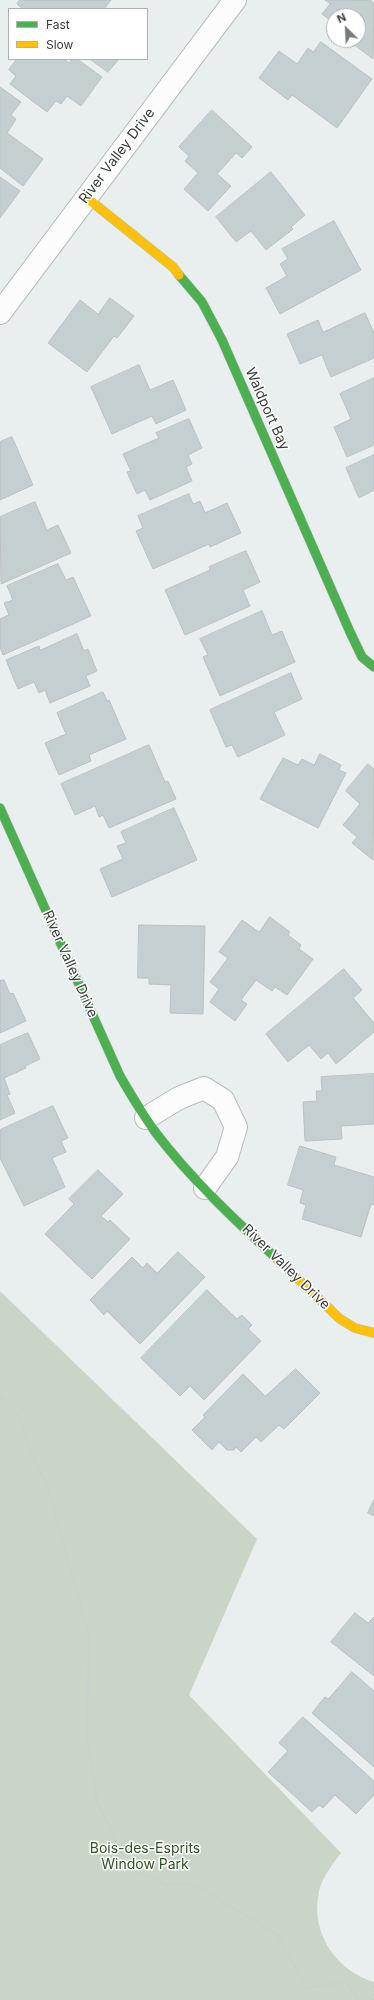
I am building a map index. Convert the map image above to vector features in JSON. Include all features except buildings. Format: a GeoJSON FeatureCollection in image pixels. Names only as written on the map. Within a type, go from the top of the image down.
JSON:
{"type":"FeatureCollection","features":[{"type":"Feature","properties":{"kind":"street","name":"River Valley Drive"},"geometry":{"type":"LineString","coordinates":[[0,312],[235,0]]}},
{"type":"Feature","properties":{"kind":"street","name":"Waldport Bay"},"geometry":{"type":"LineString","coordinates":[[86,198],[173,267],[202,302],[222,340],[353,638],[362,657],[374,667]]}},
{"type":"Feature","properties":{"kind":"street","name":"River Valley Drive"},"geometry":{"type":"LineString","coordinates":[[0,808],[120,1076],[146,1118],[169,1149],[205,1188],[340,1319],[355,1328],[374,1334]]}},
{"type":"Feature","properties":{"kind":"street"},"geometry":{"type":"LineString","coordinates":[[146,1118],[179,1098],[204,1088],[223,1100],[236,1127],[227,1157],[205,1188]]}},
{"type":"Feature","properties":{"kind":"path"},"geometry":{"type":"LineString","coordinates":[[0,1396],[21,1420],[28,1447],[47,1485],[89,1636],[86,1736],[97,1801],[128,1867],[168,1885],[196,1885],[277,1936],[307,1988],[346,1982],[358,2000]]}},
{"type":"Feature","properties":{"kind":"path"},"geometry":{"type":"LineString","coordinates":[[373,2000],[374,1985]]}},
{"type":"Feature","properties":{"kind":"green space","name":"Bois-des-Esprits Window Park"},"geometry":{"type":"Polygon","coordinates":[[[0,1291],[257,1539],[189,1695],[341,1853],[326,1874],[319,1891],[317,1911],[319,1925],[323,1938],[338,1960],[361,1977],[374,1982],[374,2000],[0,2000],[0,1291]]]}},
{"type":"Feature","properties":{"kind":"traffic: fast"},"geometry":{"type":"LineString","coordinates":[[179,275],[202,302],[222,340],[350,632],[362,657],[374,667]]}},
{"type":"Feature","properties":{"kind":"traffic: fast"},"geometry":{"type":"LineString","coordinates":[[0,808],[120,1076],[133,1098],[156,1133],[184,1167],[229,1214],[277,1259]]}},
{"type":"Feature","properties":{"kind":"traffic: slow"},"geometry":{"type":"LineString","coordinates":[[87,198],[173,267],[179,275]]}},
{"type":"Feature","properties":{"kind":"traffic: slow"},"geometry":{"type":"LineString","coordinates":[[277,1259],[340,1319],[355,1328],[374,1333]]}}]}
